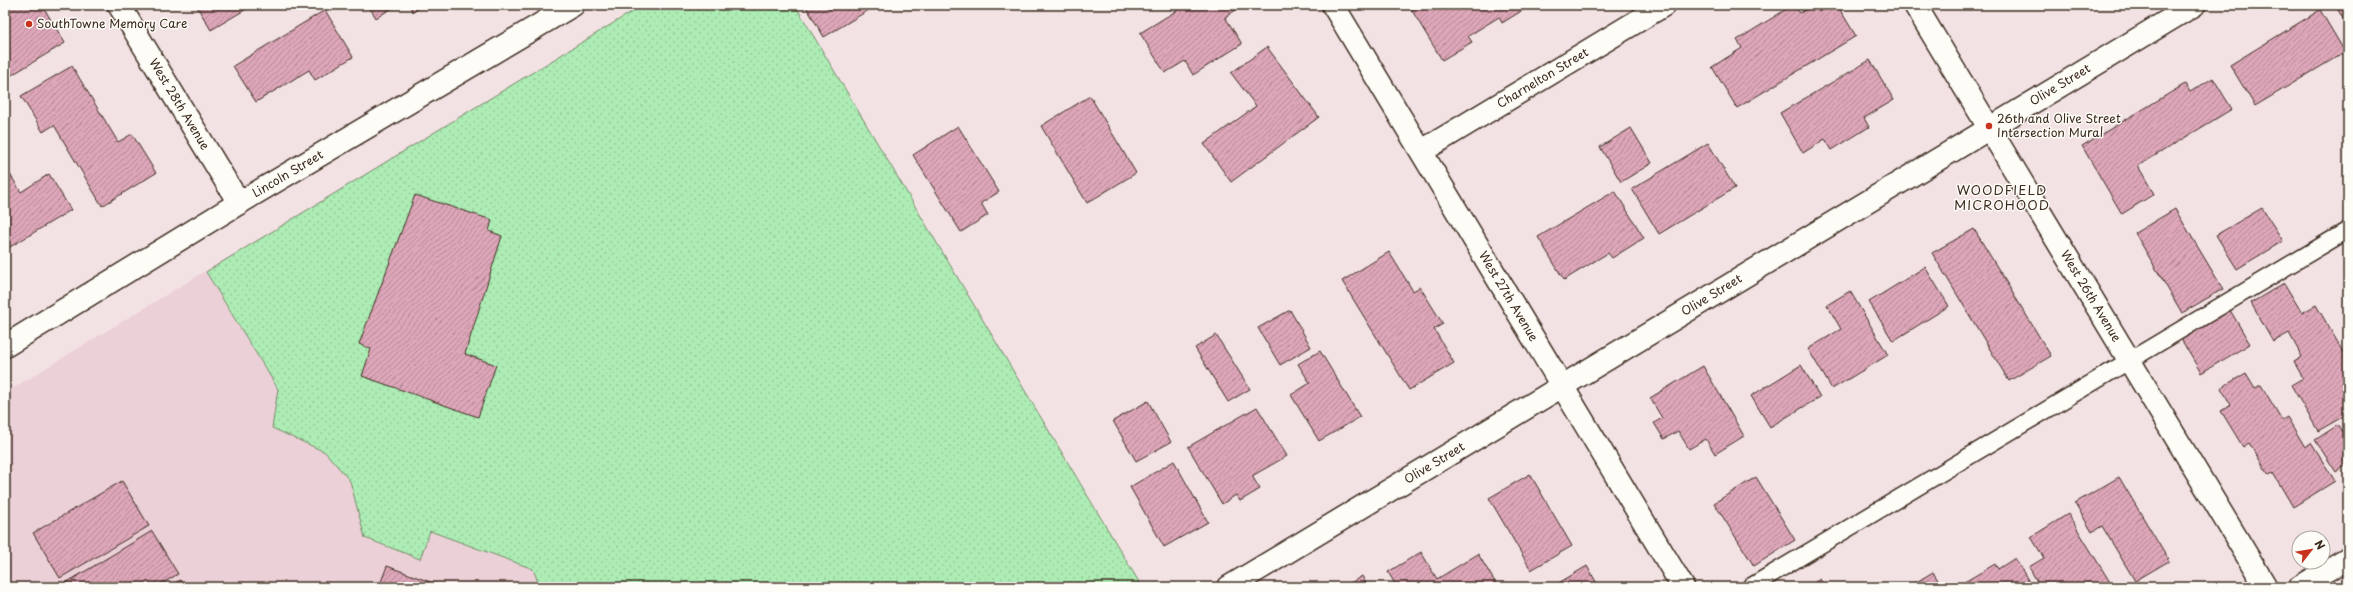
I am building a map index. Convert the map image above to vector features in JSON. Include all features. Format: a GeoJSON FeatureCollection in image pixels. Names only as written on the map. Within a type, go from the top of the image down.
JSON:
{"type":"FeatureCollection","features":[{"type":"Feature","properties":{"kind":"street","name":"West 28th Avenue"},"geometry":{"type":"LineString","coordinates":[[119,5],[239,203]]}},
{"type":"Feature","properties":{"kind":"street","name":"Lincoln Street"},"geometry":{"type":"LineString","coordinates":[[5,346],[239,203],[573,5]]}},
{"type":"Feature","properties":{"kind":"street","name":"West 27th Avenue"},"geometry":{"type":"LineString","coordinates":[[1333,5],[1684,587]]}},
{"type":"Feature","properties":{"kind":"street","name":"Charnelton Street"},"geometry":{"type":"LineString","coordinates":[[1422,151],[1664,5]]}},
{"type":"Feature","properties":{"kind":"street","name":"West 26th Avenue"},"geometry":{"type":"LineString","coordinates":[[1915,5],[2266,587]]}},
{"type":"Feature","properties":{"kind":"street","name":"Olive Street"},"geometry":{"type":"LineString","coordinates":[[1229,587],[1563,387],[1989,126],[2194,5]]}},
{"type":"Feature","properties":{"kind":"street"},"geometry":{"type":"LineString","coordinates":[[2300,587],[2348,558]]}},
{"type":"Feature","properties":{"kind":"lane"},"geometry":{"type":"LineString","coordinates":[[1750,587],[2348,230]]}},
{"type":"Feature","properties":{"kind":"shaded area"},"geometry":{"type":"Polygon","coordinates":[[[642,5],[795,5],[1142,587],[5,587],[5,393],[642,5]]]}},
{"type":"Feature","properties":{"kind":"green space"},"geometry":{"type":"Polygon","coordinates":[[[643,5],[795,5],[1142,587],[540,587],[533,569],[430,531],[420,559],[365,538],[350,481],[325,452],[272,428],[278,389],[206,272],[643,5]]]}},
{"type":"Feature","properties":{"kind":"building","name":"SouthTowne Memory Care"},"geometry":{"type":"Polygon","coordinates":[[[5,5],[42,5],[65,43],[5,79],[5,5]]]}},
{"type":"Feature","properties":{"kind":"building"},"geometry":{"type":"Polygon","coordinates":[[[196,5],[253,5],[211,30],[196,5]]]}},
{"type":"Feature","properties":{"kind":"building"},"geometry":{"type":"Polygon","coordinates":[[[368,5],[397,5],[376,18],[368,5]]]}},
{"type":"Feature","properties":{"kind":"building"},"geometry":{"type":"Polygon","coordinates":[[[409,5],[424,5],[413,12],[409,5]]]}},
{"type":"Feature","properties":{"kind":"building"},"geometry":{"type":"Polygon","coordinates":[[[805,5],[877,5],[824,37],[805,5]]]}},
{"type":"Feature","properties":{"kind":"building"},"geometry":{"type":"Polygon","coordinates":[[[1179,5],[1238,5],[1239,8],[1225,17],[1242,44],[1193,75],[1185,61],[1165,73],[1140,33],[1181,8],[1179,5]]]}},
{"type":"Feature","properties":{"kind":"building"},"geometry":{"type":"Polygon","coordinates":[[[1418,5],[1531,5],[1502,23],[1499,17],[1468,36],[1472,42],[1442,60],[1411,9],[1418,5]]]}},
{"type":"Feature","properties":{"kind":"building"},"geometry":{"type":"Polygon","coordinates":[[[1793,5],[1800,13],[1814,5],[1837,5],[1856,36],[1737,108],[1712,67],[1742,48],[1737,40],[1793,5]]]}},
{"type":"Feature","properties":{"kind":"building"},"geometry":{"type":"Polygon","coordinates":[[[2335,5],[2348,5],[2348,27],[2335,5]]]}},
{"type":"Feature","properties":{"kind":"building"},"geometry":{"type":"Polygon","coordinates":[[[325,10],[353,57],[315,80],[309,70],[256,102],[233,66],[325,10]]]}},
{"type":"Feature","properties":{"kind":"building"},"geometry":{"type":"Polygon","coordinates":[[[2320,10],[2345,52],[2255,106],[2230,65],[2320,10]]]}},
{"type":"Feature","properties":{"kind":"building"},"geometry":{"type":"Polygon","coordinates":[[[1267,47],[1319,117],[1231,182],[1204,144],[1256,106],[1231,73],[1267,47]]]}},
{"type":"Feature","properties":{"kind":"building"},"geometry":{"type":"Polygon","coordinates":[[[1870,60],[1894,100],[1864,118],[1869,127],[1832,150],[1825,139],[1803,153],[1780,113],[1870,60]]]}},
{"type":"Feature","properties":{"kind":"building"},"geometry":{"type":"Polygon","coordinates":[[[72,66],[118,142],[132,134],[156,173],[102,206],[54,125],[43,132],[21,96],[72,66]]]}},
{"type":"Feature","properties":{"kind":"building"},"geometry":{"type":"Polygon","coordinates":[[[2213,78],[2232,109],[2138,166],[2154,194],[2122,214],[2082,146],[2185,84],[2190,92],[2213,78]]]}},
{"type":"Feature","properties":{"kind":"building"},"geometry":{"type":"Polygon","coordinates":[[[1090,96],[1136,173],[1087,203],[1041,126],[1090,96]]]}},
{"type":"Feature","properties":{"kind":"building"},"geometry":{"type":"Polygon","coordinates":[[[958,126],[999,192],[981,203],[988,215],[961,232],[913,155],[958,126]]]}},
{"type":"Feature","properties":{"kind":"building"},"geometry":{"type":"Polygon","coordinates":[[[1631,128],[1652,163],[1621,182],[1600,147],[1631,128]]]}},
{"type":"Feature","properties":{"kind":"building"},"geometry":{"type":"Polygon","coordinates":[[[1708,143],[1735,188],[1659,234],[1632,189],[1708,143]]]}},
{"type":"Feature","properties":{"kind":"building"},"geometry":{"type":"Polygon","coordinates":[[[8,171],[21,192],[49,174],[71,210],[5,250],[5,173],[8,171]]]}},
{"type":"Feature","properties":{"kind":"building"},"geometry":{"type":"Polygon","coordinates":[[[1615,191],[1644,238],[1612,258],[1608,253],[1564,280],[1538,237],[1615,191]]]}},
{"type":"Feature","properties":{"kind":"building"},"geometry":{"type":"Polygon","coordinates":[[[415,195],[492,220],[489,231],[502,236],[465,354],[496,365],[478,417],[362,376],[371,349],[359,344],[415,195]]]}},
{"type":"Feature","properties":{"kind":"building"},"geometry":{"type":"Polygon","coordinates":[[[2262,208],[2283,241],[2237,269],[2216,235],[2262,208]]]}},
{"type":"Feature","properties":{"kind":"building"},"geometry":{"type":"Polygon","coordinates":[[[2175,209],[2223,289],[2182,313],[2135,233],[2175,209]]]}},
{"type":"Feature","properties":{"kind":"building"},"geometry":{"type":"Polygon","coordinates":[[[1974,229],[2051,356],[2009,381],[1932,253],[1974,229]]]}},
{"type":"Feature","properties":{"kind":"building"},"geometry":{"type":"Polygon","coordinates":[[[1389,252],[1413,291],[1420,287],[1443,324],[1434,329],[1454,363],[1409,390],[1342,281],[1389,252]]]}},
{"type":"Feature","properties":{"kind":"building"},"geometry":{"type":"Polygon","coordinates":[[[1925,267],[1949,306],[1893,341],[1869,302],[1925,267]]]}},
{"type":"Feature","properties":{"kind":"building"},"geometry":{"type":"Polygon","coordinates":[[[2284,283],[2302,313],[2316,305],[2348,360],[2348,423],[2344,416],[2318,431],[2291,385],[2303,378],[2294,362],[2302,357],[2289,333],[2273,342],[2251,303],[2284,283]]]}},
{"type":"Feature","properties":{"kind":"building"},"geometry":{"type":"Polygon","coordinates":[[[1850,291],[1888,355],[1832,389],[1808,349],[1841,329],[1827,305],[1850,291]]]}},
{"type":"Feature","properties":{"kind":"building"},"geometry":{"type":"Polygon","coordinates":[[[1290,310],[1311,347],[1280,365],[1258,328],[1290,310]]]}},
{"type":"Feature","properties":{"kind":"building"},"geometry":{"type":"Polygon","coordinates":[[[2230,310],[2250,344],[2201,373],[2181,339],[2230,310]]]}},
{"type":"Feature","properties":{"kind":"building"},"geometry":{"type":"Polygon","coordinates":[[[1216,335],[1250,389],[1228,402],[1195,348],[1216,335]]]}},
{"type":"Feature","properties":{"kind":"building"},"geometry":{"type":"Polygon","coordinates":[[[1320,351],[1360,417],[1319,441],[1291,395],[1310,383],[1298,364],[1320,351]]]}},
{"type":"Feature","properties":{"kind":"building"},"geometry":{"type":"Polygon","coordinates":[[[1801,365],[1820,397],[1770,427],[1751,396],[1801,365]]]}},
{"type":"Feature","properties":{"kind":"building"},"geometry":{"type":"Polygon","coordinates":[[[1703,366],[1744,436],[1715,454],[1706,439],[1689,449],[1678,431],[1664,439],[1654,423],[1662,418],[1650,398],[1703,366]]]}},
{"type":"Feature","properties":{"kind":"building"},"geometry":{"type":"Polygon","coordinates":[[[2246,373],[2255,388],[2261,385],[2282,420],[2287,417],[2305,447],[2311,443],[2335,481],[2293,507],[2273,473],[2269,475],[2249,443],[2243,447],[2221,411],[2231,405],[2221,388],[2246,373]]]}},
{"type":"Feature","properties":{"kind":"building"},"geometry":{"type":"Polygon","coordinates":[[[1148,401],[1171,442],[1136,461],[1113,421],[1148,401]]]}},
{"type":"Feature","properties":{"kind":"building"},"geometry":{"type":"Polygon","coordinates":[[[1257,407],[1287,456],[1252,476],[1260,489],[1240,501],[1236,495],[1222,504],[1188,447],[1257,407]]]}},
{"type":"Feature","properties":{"kind":"building"},"geometry":{"type":"Polygon","coordinates":[[[2338,425],[2348,440],[2348,464],[2336,472],[2315,440],[2338,425]]]}},
{"type":"Feature","properties":{"kind":"building"},"geometry":{"type":"Polygon","coordinates":[[[1174,461],[1208,522],[1164,547],[1130,487],[1174,461]]]}},
{"type":"Feature","properties":{"kind":"building"},"geometry":{"type":"Polygon","coordinates":[[[1530,474],[1572,546],[1531,570],[1489,498],[1530,474]]]}},
{"type":"Feature","properties":{"kind":"building"},"geometry":{"type":"Polygon","coordinates":[[[1756,477],[1795,540],[1754,566],[1714,503],[1756,477]]]}},
{"type":"Feature","properties":{"kind":"building"},"geometry":{"type":"Polygon","coordinates":[[[2119,477],[2169,561],[2135,581],[2102,526],[2092,532],[2075,503],[2119,477]]]}},
{"type":"Feature","properties":{"kind":"building"},"geometry":{"type":"Polygon","coordinates":[[[122,481],[149,526],[60,578],[33,533],[122,481]]]}},
{"type":"Feature","properties":{"kind":"building"},"geometry":{"type":"Polygon","coordinates":[[[2068,514],[2113,587],[2040,587],[2029,567],[2044,558],[2031,537],[2068,514]]]}},
{"type":"Feature","properties":{"kind":"building"},"geometry":{"type":"Polygon","coordinates":[[[152,531],[178,574],[156,587],[66,587],[64,584],[152,531]]]}},
{"type":"Feature","properties":{"kind":"building"},"geometry":{"type":"Polygon","coordinates":[[[1421,552],[1437,579],[1478,554],[1498,587],[1397,587],[1388,572],[1421,552]]]}},
{"type":"Feature","properties":{"kind":"building"},"geometry":{"type":"Polygon","coordinates":[[[2015,558],[2032,587],[1956,587],[1995,564],[1998,569],[2015,558]]]}},
{"type":"Feature","properties":{"kind":"building"},"geometry":{"type":"Polygon","coordinates":[[[387,566],[444,587],[379,587],[387,566]]]}},
{"type":"Feature","properties":{"kind":"building"},"geometry":{"type":"Polygon","coordinates":[[[1587,566],[1599,587],[1552,587],[1587,566]]]}},
{"type":"Feature","properties":{"kind":"building"},"geometry":{"type":"Polygon","coordinates":[[[1933,572],[1942,587],[1908,587],[1933,572]]]}},
{"type":"Feature","properties":{"kind":"building"},"geometry":{"type":"Polygon","coordinates":[[[1362,576],[1368,587],[1344,587],[1362,576]]]}},
{"type":"Feature","properties":{"kind":"building"},"geometry":{"type":"Polygon","coordinates":[[[1820,579],[1825,587],[1807,587],[1820,579]]]}},
{"type":"Feature","properties":{"kind":"building"},"geometry":{"type":"Polygon","coordinates":[[[180,580],[185,587],[168,587],[180,580]]]}},
{"type":"Feature","properties":{"kind":"place","name":"SouthTowne Memory Care"},"geometry":{"type":"Point","coordinates":[29,24]}},
{"type":"Feature","properties":{"kind":"place","name":"26th and Olive Street Intersection Mural"},"geometry":{"type":"Point","coordinates":[1989,126]}},
{"type":"Feature","properties":{"kind":"district","name":"WOODFIELD MICROHOOD"},"geometry":{"type":"Point","coordinates":[2002,198]}}]}
